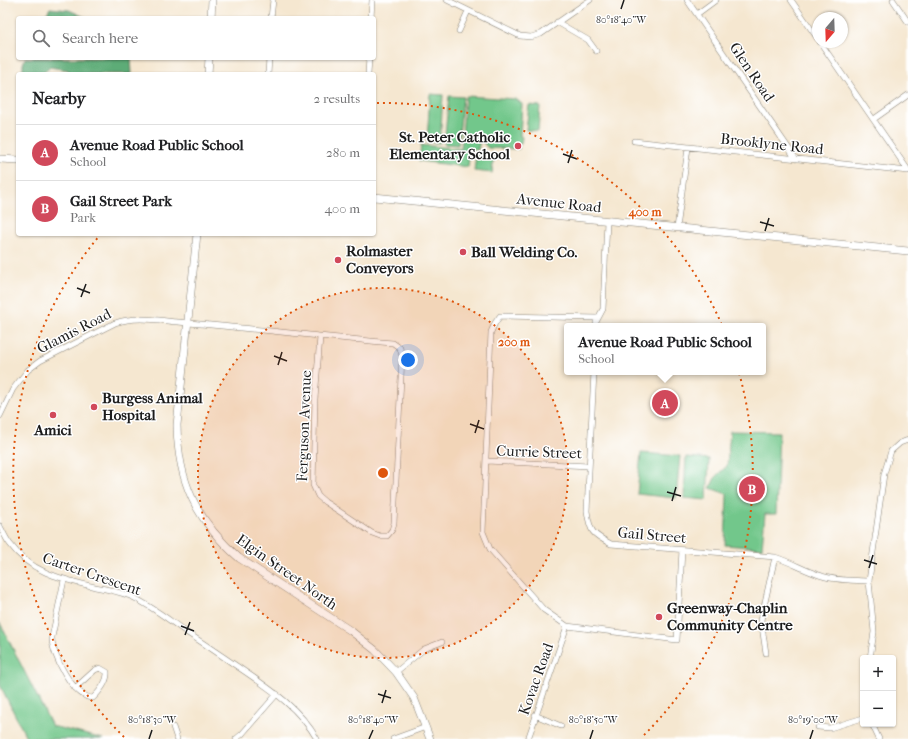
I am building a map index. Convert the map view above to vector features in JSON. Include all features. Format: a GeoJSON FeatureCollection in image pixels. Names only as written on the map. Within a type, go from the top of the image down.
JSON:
{"type":"FeatureCollection","features":[{"type":"Feature","properties":{"kind":"street"},"geometry":{"type":"LineString","coordinates":[[211,16],[212,0]]}},
{"type":"Feature","properties":{"kind":"street"},"geometry":{"type":"LineString","coordinates":[[271,16],[273,0]]}},
{"type":"Feature","properties":{"kind":"street"},"geometry":{"type":"LineString","coordinates":[[371,16],[372,0]]}},
{"type":"Feature","properties":{"kind":"street"},"geometry":{"type":"LineString","coordinates":[[447,0],[520,36],[531,37],[541,34],[590,0]]}},
{"type":"Feature","properties":{"kind":"street","name":"Glen Road"},"geometry":{"type":"LineString","coordinates":[[687,0],[796,158]]}},
{"type":"Feature","properties":{"kind":"street"},"geometry":{"type":"LineString","coordinates":[[697,14],[716,0]]}},
{"type":"Feature","properties":{"kind":"street"},"geometry":{"type":"LineString","coordinates":[[791,0],[812,30]]}},
{"type":"Feature","properties":{"kind":"street"},"geometry":{"type":"LineString","coordinates":[[893,0],[908,22]]}},
{"type":"Feature","properties":{"kind":"street"},"geometry":{"type":"LineString","coordinates":[[459,30],[468,11]]}},
{"type":"Feature","properties":{"kind":"street"},"geometry":{"type":"LineString","coordinates":[[557,22],[588,40],[596,51]]}},
{"type":"Feature","properties":{"kind":"street"},"geometry":{"type":"LineString","coordinates":[[824,48],[908,170]]}},
{"type":"Feature","properties":{"kind":"street"},"geometry":{"type":"LineString","coordinates":[[208,72],[209,60]]}},
{"type":"Feature","properties":{"kind":"street"},"geometry":{"type":"LineString","coordinates":[[268,72],[269,60]]}},
{"type":"Feature","properties":{"kind":"street"},"geometry":{"type":"LineString","coordinates":[[368,60],[368,72]]}},
{"type":"Feature","properties":{"kind":"street"},"geometry":{"type":"LineString","coordinates":[[874,119],[908,94]]}},
{"type":"Feature","properties":{"kind":"street","name":"Brooklyne Road"},"geometry":{"type":"LineString","coordinates":[[634,141],[688,148],[908,170]]}},
{"type":"Feature","properties":{"kind":"street"},"geometry":{"type":"LineString","coordinates":[[677,228],[688,148]]}},
{"type":"Feature","properties":{"kind":"street"},"geometry":{"type":"LineString","coordinates":[[0,159],[16,160]]}},
{"type":"Feature","properties":{"kind":"street","name":"Avenue Road"},"geometry":{"type":"LineString","coordinates":[[376,197],[908,251]]}},
{"type":"Feature","properties":{"kind":"street"},"geometry":{"type":"LineString","coordinates":[[597,323],[603,309],[607,221]]}},
{"type":"Feature","properties":{"kind":"street","name":"Elgin Street North"},"geometry":{"type":"LineString","coordinates":[[197,236],[177,425],[182,469],[187,487],[197,510],[224,545],[239,558],[351,631],[375,650],[396,672],[414,698],[430,739]]}},
{"type":"Feature","properties":{"kind":"street"},"geometry":{"type":"LineString","coordinates":[[598,318],[500,316],[494,323],[492,332],[483,532],[490,549],[544,610],[567,626],[677,640],[682,550]]}},
{"type":"Feature","properties":{"kind":"street","name":"Glamis Road"},"geometry":{"type":"LineString","coordinates":[[0,416],[13,389],[28,370],[40,361],[88,336],[125,320],[137,318],[188,323]]}},
{"type":"Feature","properties":{"kind":"street","name":"Ferguson Avenue"},"geometry":{"type":"LineString","coordinates":[[188,323],[393,343],[400,348],[402,356],[394,523],[392,530],[387,536],[380,536],[372,533],[325,502],[318,496],[312,485],[315,399],[320,337]]}},
{"type":"Feature","properties":{"kind":"street","name":"Gail Street"},"geometry":{"type":"LineString","coordinates":[[594,375],[587,511],[589,525],[596,536],[611,544],[774,557],[788,561],[822,576],[869,581]]}},
{"type":"Feature","properties":{"kind":"street"},"geometry":{"type":"LineString","coordinates":[[870,655],[874,632],[869,581],[887,462],[891,451],[900,443],[908,440]]}},
{"type":"Feature","properties":{"kind":"street","name":"Currie Street"},"geometry":{"type":"LineString","coordinates":[[487,462],[589,466]]}},
{"type":"Feature","properties":{"kind":"street","name":"Carter Crescent"},"geometry":{"type":"LineString","coordinates":[[0,526],[9,544],[30,565],[64,580],[117,592],[141,602],[277,694],[292,706],[305,721],[317,739]]}},
{"type":"Feature","properties":{"kind":"street"},"geometry":{"type":"LineString","coordinates":[[766,653],[761,620],[774,557]]}},
{"type":"Feature","properties":{"kind":"street"},"geometry":{"type":"LineString","coordinates":[[64,580],[52,637],[52,645],[58,661],[75,688],[85,696],[93,698],[107,680],[107,672],[100,668],[95,670],[75,688]]}},
{"type":"Feature","properties":{"kind":"street","name":"Kovac Road"},"geometry":{"type":"LineString","coordinates":[[528,739],[535,715],[567,626]]}},
{"type":"Feature","properties":{"kind":"street"},"geometry":{"type":"LineString","coordinates":[[396,672],[424,649],[442,642]]}},
{"type":"Feature","properties":{"kind":"street"},"geometry":{"type":"LineString","coordinates":[[236,739],[277,694]]}},
{"type":"Feature","properties":{"kind":"street"},"geometry":{"type":"LineString","coordinates":[[535,715],[561,726]]}},
{"type":"Feature","properties":{"kind":"street"},"geometry":{"type":"LineString","coordinates":[[818,727],[830,728],[860,719]]}},
{"type":"Feature","properties":{"kind":"street"},"geometry":{"type":"LineString","coordinates":[[394,739],[426,727]]}},
{"type":"Feature","properties":{"kind":"street"},"geometry":{"type":"LineString","coordinates":[[873,727],[879,739]]}},
{"type":"Feature","properties":{"kind":"street"},"geometry":{"type":"LineString","coordinates":[[173,728],[177,739]]}},
{"type":"Feature","properties":{"kind":"green space"},"geometry":{"type":"Polygon","coordinates":[[[50,8],[69,10],[82,16],[45,16],[50,8]]]}},
{"type":"Feature","properties":{"kind":"green space"},"geometry":{"type":"Polygon","coordinates":[[[24,60],[131,60],[132,72],[69,72],[68,70],[49,67],[45,72],[30,72],[23,71],[24,60]]]}},
{"type":"Feature","properties":{"kind":"green space"},"geometry":{"type":"Polygon","coordinates":[[[430,94],[443,95],[440,143],[427,142],[430,94]]]}},
{"type":"Feature","properties":{"kind":"green space"},"geometry":{"type":"Polygon","coordinates":[[[449,96],[463,97],[458,145],[444,144],[449,96]]]}},
{"type":"Feature","properties":{"kind":"green space"},"geometry":{"type":"Polygon","coordinates":[[[466,96],[516,99],[522,104],[520,136],[522,137],[521,144],[519,144],[519,149],[488,148],[480,139],[478,150],[466,149],[470,150],[468,167],[419,161],[421,145],[461,149],[466,96]]]}},
{"type":"Feature","properties":{"kind":"green space"},"geometry":{"type":"Polygon","coordinates":[[[529,105],[540,106],[538,131],[526,130],[529,105]]]}},
{"type":"Feature","properties":{"kind":"green space"},"geometry":{"type":"Polygon","coordinates":[[[476,155],[494,157],[492,173],[474,171],[476,155]]]}},
{"type":"Feature","properties":{"kind":"green space"},"geometry":{"type":"Polygon","coordinates":[[[730,431],[779,432],[776,514],[765,514],[762,548],[725,545],[727,494],[710,488],[716,476],[727,466],[730,431]]]}},
{"type":"Feature","properties":{"kind":"green space"},"geometry":{"type":"Polygon","coordinates":[[[641,453],[680,456],[676,498],[637,494],[641,453]]]}},
{"type":"Feature","properties":{"kind":"green space"},"geometry":{"type":"Polygon","coordinates":[[[686,457],[709,459],[707,500],[684,498],[686,457]]]}},
{"type":"Feature","properties":{"kind":"green space"},"geometry":{"type":"Polygon","coordinates":[[[0,623],[52,726],[103,739],[27,739],[0,685],[0,623]]]}},
{"type":"Feature","properties":{"kind":"place","name":"St. Peter Catholic Elementary School"},"geometry":{"type":"Point","coordinates":[518,146]}},
{"type":"Feature","properties":{"kind":"place","name":"Ball Welding Co."},"geometry":{"type":"Point","coordinates":[463,252]}},
{"type":"Feature","properties":{"kind":"place","name":"Rolmaster Conveyors"},"geometry":{"type":"Point","coordinates":[338,260]}},
{"type":"Feature","properties":{"kind":"place","name":"Avenue Road Public School"},"geometry":{"type":"Point","coordinates":[665,403]}},
{"type":"Feature","properties":{"kind":"place","name":"Burgess Animal Hospital"},"geometry":{"type":"Point","coordinates":[94,407]}},
{"type":"Feature","properties":{"kind":"place","name":"Amici"},"geometry":{"type":"Point","coordinates":[53,415]}},
{"type":"Feature","properties":{"kind":"place","name":"Gail Street Park"},"geometry":{"type":"Point","coordinates":[752,489]}},
{"type":"Feature","properties":{"kind":"place","name":"Greenway-Chaplin Community Centre"},"geometry":{"type":"Point","coordinates":[659,617]}}]}
